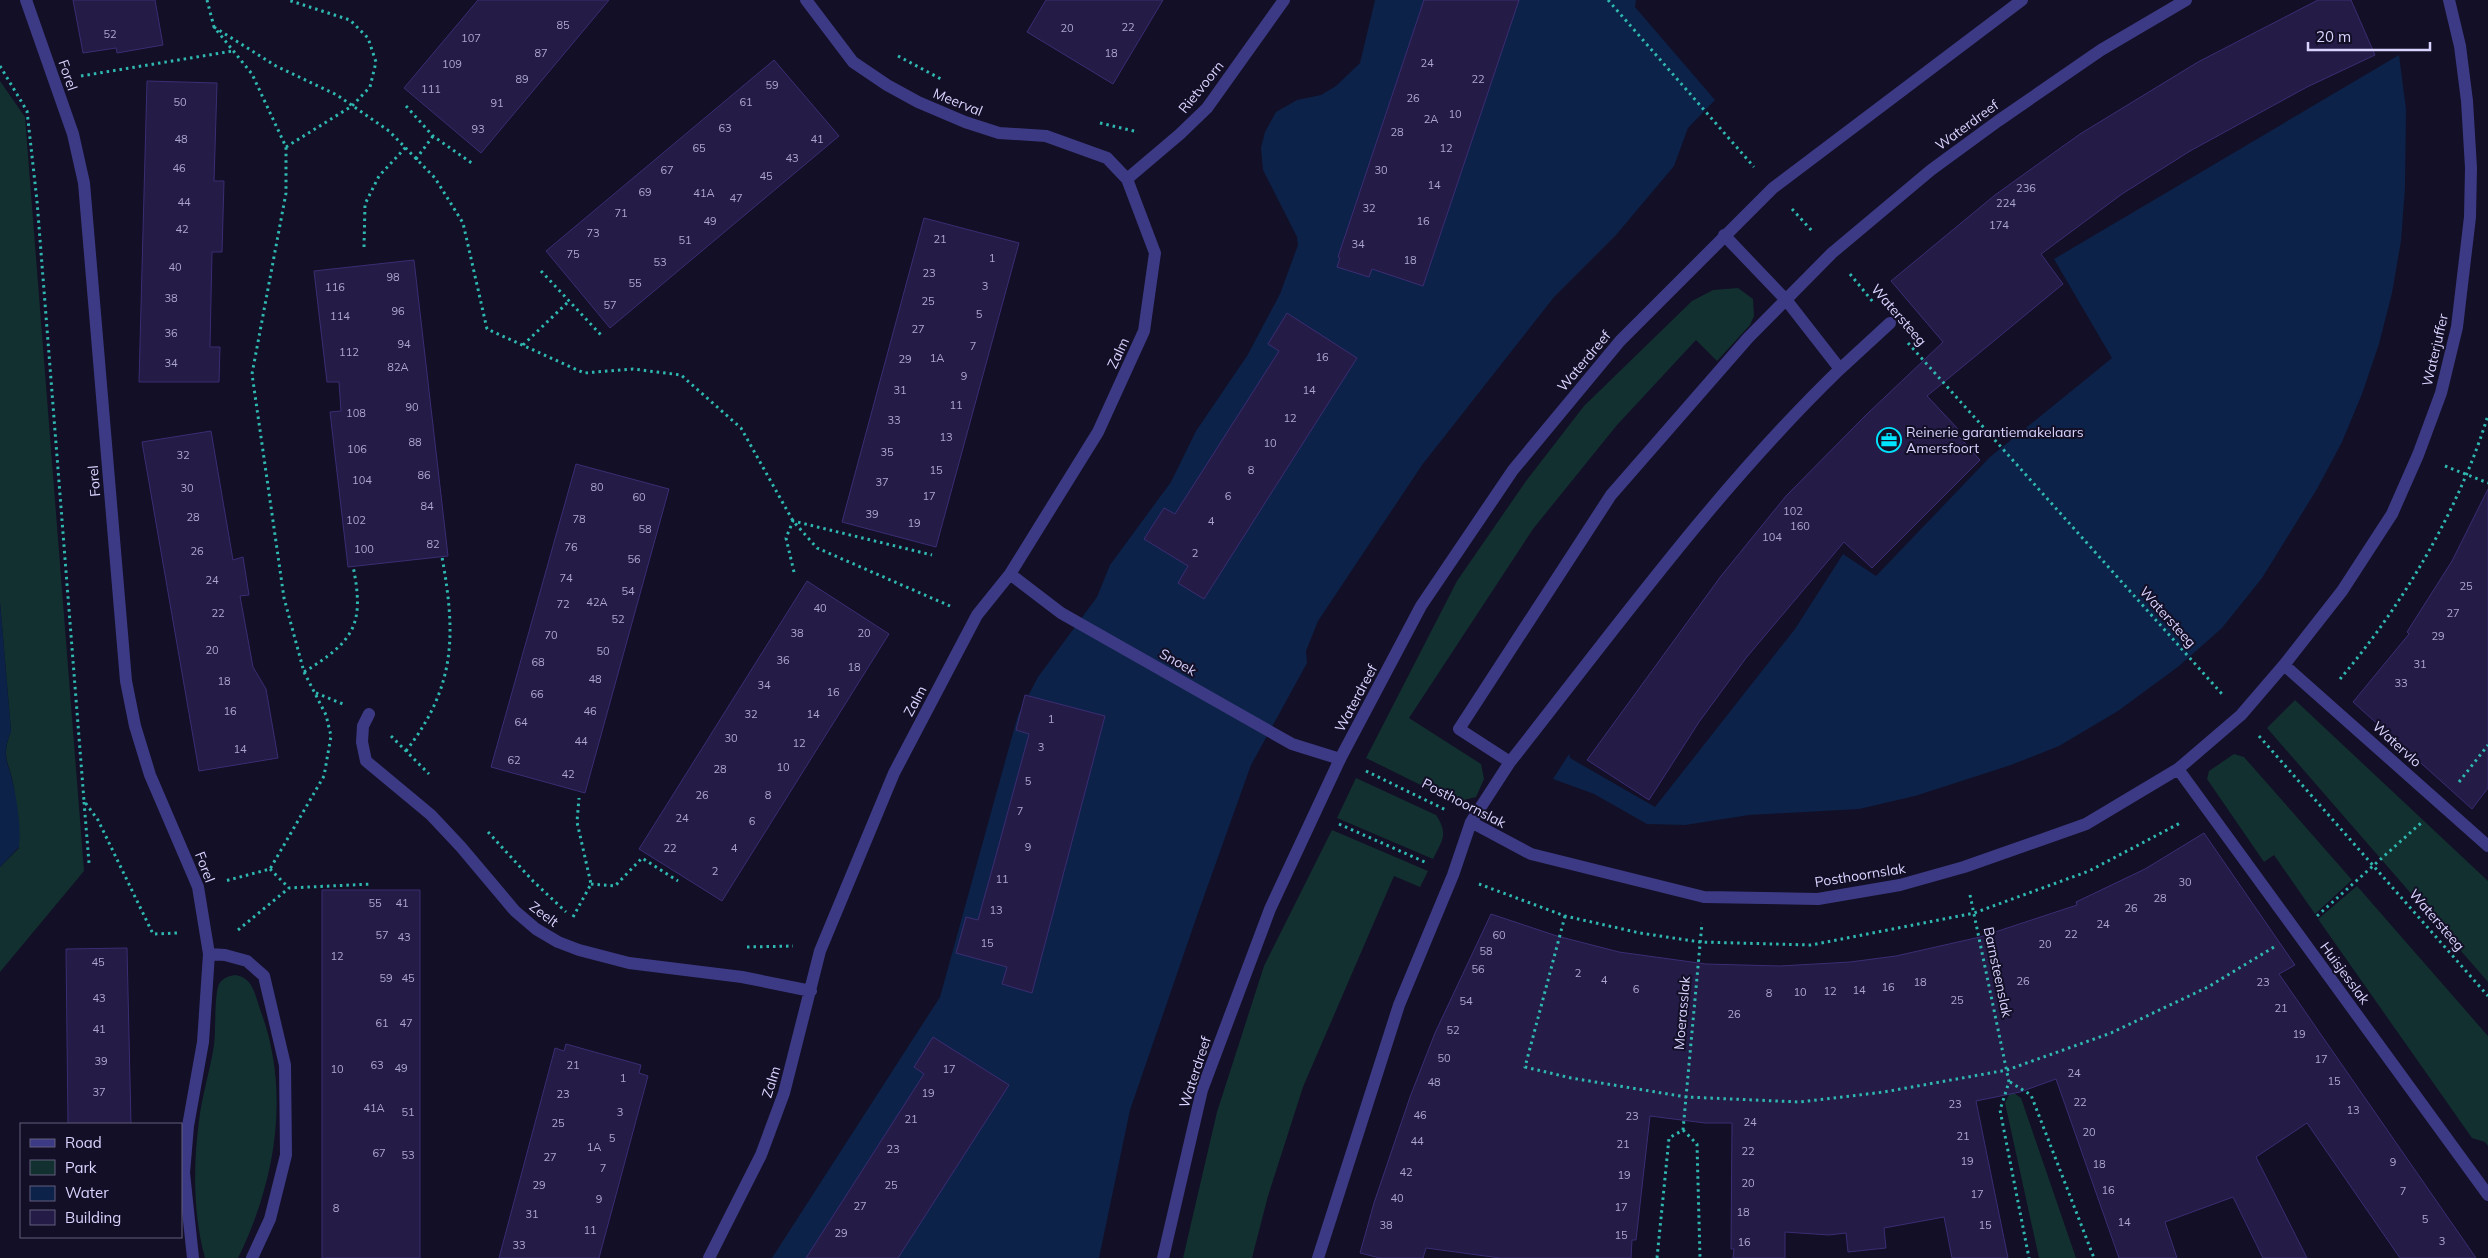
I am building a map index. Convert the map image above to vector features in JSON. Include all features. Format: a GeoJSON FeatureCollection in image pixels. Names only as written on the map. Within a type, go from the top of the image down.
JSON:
{"type":"FeatureCollection","features":[{"type":"Feature","properties":{"kind":"street","name":"Forel"},"geometry":{"type":"LineString","coordinates":[[26,0],[73,134],[84,184],[126,681],[133,717],[150,775],[198,887],[209,954],[203,1042],[188,1126],[184,1173],[193,1258]]}},
{"type":"Feature","properties":{"kind":"street","name":"Meerval"},"geometry":{"type":"LineString","coordinates":[[806,0],[854,62],[887,85],[918,102],[999,133],[1046,136],[1107,158],[1127,179]]}},
{"type":"Feature","properties":{"kind":"street","name":"Rietvoorn"},"geometry":{"type":"LineString","coordinates":[[1127,179],[1180,134],[1207,108],[1284,0]]}},
{"type":"Feature","properties":{"kind":"street","name":"Waterdreef"},"geometry":{"type":"LineString","coordinates":[[1164,1258],[1202,1090],[1270,909],[1340,759],[1421,606],[1513,470],[1620,342],[1724,235],[1773,188],[2022,0]]}},
{"type":"Feature","properties":{"kind":"street","name":"Waterdreef"},"geometry":{"type":"LineString","coordinates":[[1510,762],[1459,729],[1611,495],[1748,338],[1787,301],[1832,253],[1931,170],[2101,50],[2186,0]]}},
{"type":"Feature","properties":{"kind":"street","name":"Waterjuffer"},"geometry":{"type":"LineString","coordinates":[[2284,665],[2342,591],[2392,514],[2418,455],[2441,393],[2458,327],[2470,217],[2471,168],[2467,101],[2460,46],[2449,0]]}},
{"type":"Feature","properties":{"kind":"street","name":"Zalm"},"geometry":{"type":"LineString","coordinates":[[709,1258],[761,1155],[784,1093],[820,951],[894,773],[977,615],[1010,574],[1098,432],[1144,331],[1155,253],[1127,179]]}},
{"type":"Feature","properties":{"kind":"street"},"geometry":{"type":"LineString","coordinates":[[1724,235],[1787,301],[1840,369]]}},
{"type":"Feature","properties":{"kind":"street"},"geometry":{"type":"LineString","coordinates":[[1318,1258],[1399,1005],[1453,875],[1471,822],[1510,762],[1712,506],[1807,401],[1890,323]]}},
{"type":"Feature","properties":{"kind":"street","name":"Snoek"},"geometry":{"type":"LineString","coordinates":[[1010,574],[1061,612],[1292,744],[1340,759]]}},
{"type":"Feature","properties":{"kind":"street","name":"Watervlo"},"geometry":{"type":"LineString","coordinates":[[2284,665],[2324,698],[2488,846]]}},
{"type":"Feature","properties":{"kind":"street","name":"Posthoornslak"},"geometry":{"type":"LineString","coordinates":[[1471,822],[1531,854],[1704,897],[1818,899],[1900,885],[1964,867],[2086,824],[2178,769],[2241,715],[2284,665]]}},
{"type":"Feature","properties":{"kind":"street","name":"Zeelt"},"geometry":{"type":"LineString","coordinates":[[369,714],[364,726],[362,742],[366,761],[431,816],[468,854],[515,911],[536,929],[558,942],[578,950],[629,963],[742,977],[811,990]]}},
{"type":"Feature","properties":{"kind":"street","name":"Huisjesslak"},"geometry":{"type":"LineString","coordinates":[[2178,769],[2488,1195]]}},
{"type":"Feature","properties":{"kind":"street"},"geometry":{"type":"LineString","coordinates":[[209,954],[225,955],[247,960],[264,976],[285,1066],[286,1155],[270,1219],[252,1258]]}},
{"type":"Feature","properties":{"kind":"path"},"geometry":{"type":"LineString","coordinates":[[198,887],[270,869],[324,776],[329,759],[331,736],[326,715],[304,672],[284,598],[252,374],[286,193],[286,147],[252,74],[214,27],[206,0]]}},
{"type":"Feature","properties":{"kind":"path"},"geometry":{"type":"LineString","coordinates":[[286,147],[352,106],[370,87],[376,62],[368,38],[350,20],[288,0]]}},
{"type":"Feature","properties":{"kind":"path"},"geometry":{"type":"LineString","coordinates":[[1608,0],[1703,112]]}},
{"type":"Feature","properties":{"kind":"path"},"geometry":{"type":"LineString","coordinates":[[214,27],[276,66],[337,95],[389,131],[435,178],[463,223],[487,329],[584,373],[633,369],[681,375],[741,428],[793,521],[818,548],[941,602],[977,615]]}},
{"type":"Feature","properties":{"kind":"path"},"geometry":{"type":"LineString","coordinates":[[114,70],[233,51]]}},
{"type":"Feature","properties":{"kind":"path"},"geometry":{"type":"LineString","coordinates":[[897,56],[948,82]]}},
{"type":"Feature","properties":{"kind":"path"},"geometry":{"type":"LineString","coordinates":[[0,66],[28,111],[37,201],[88,863]]}},
{"type":"Feature","properties":{"kind":"path"},"geometry":{"type":"LineString","coordinates":[[406,106],[432,136],[473,164]]}},
{"type":"Feature","properties":{"kind":"path"},"geometry":{"type":"LineString","coordinates":[[1091,122],[1138,132],[1159,151]]}},
{"type":"Feature","properties":{"kind":"path"},"geometry":{"type":"LineString","coordinates":[[416,159],[432,136]]}},
{"type":"Feature","properties":{"kind":"path"},"geometry":{"type":"LineString","coordinates":[[364,248],[365,204],[378,176],[406,147]]}},
{"type":"Feature","properties":{"kind":"path","name":"Watersteeg"},"geometry":{"type":"LineString","coordinates":[[1832,253],[1890,323],[2241,715],[2488,996]]}},
{"type":"Feature","properties":{"kind":"path"},"geometry":{"type":"LineString","coordinates":[[541,271],[601,335]]}},
{"type":"Feature","properties":{"kind":"path"},"geometry":{"type":"LineString","coordinates":[[523,345],[568,301]]}},
{"type":"Feature","properties":{"kind":"path"},"geometry":{"type":"LineString","coordinates":[[2324,698],[2360,655],[2411,581],[2466,474],[2488,415]]}},
{"type":"Feature","properties":{"kind":"path"},"geometry":{"type":"LineString","coordinates":[[2418,455],[2488,483]]}},
{"type":"Feature","properties":{"kind":"path"},"geometry":{"type":"LineString","coordinates":[[793,521],[932,555]]}},
{"type":"Feature","properties":{"kind":"path"},"geometry":{"type":"LineString","coordinates":[[793,521],[786,538],[794,572]]}},
{"type":"Feature","properties":{"kind":"path"},"geometry":{"type":"LineString","coordinates":[[406,752],[426,725],[450,655],[451,619],[442,557]]}},
{"type":"Feature","properties":{"kind":"path"},"geometry":{"type":"LineString","coordinates":[[304,672],[337,649],[353,631],[359,608],[353,566]]}},
{"type":"Feature","properties":{"kind":"path"},"geometry":{"type":"LineString","coordinates":[[316,693],[369,714],[433,778]]}},
{"type":"Feature","properties":{"kind":"path"},"geometry":{"type":"LineString","coordinates":[[1565,916],[1525,1067],[1571,1078],[1686,1097],[1800,1102],[1884,1092],[2007,1070],[2111,1033],[2208,987],[2298,933],[2442,805],[2488,746]]}},
{"type":"Feature","properties":{"kind":"path","name":"Posthoornslak"},"geometry":{"type":"LineString","coordinates":[[1340,759],[1471,822]]}},
{"type":"Feature","properties":{"kind":"path"},"geometry":{"type":"LineString","coordinates":[[573,917],[591,884],[577,822],[578,798]]}},
{"type":"Feature","properties":{"kind":"path"},"geometry":{"type":"LineString","coordinates":[[84,801],[98,820],[153,934],[206,933]]}},
{"type":"Feature","properties":{"kind":"path"},"geometry":{"type":"LineString","coordinates":[[481,825],[539,887],[577,919]]}},
{"type":"Feature","properties":{"kind":"path"},"geometry":{"type":"LineString","coordinates":[[591,884],[615,886],[642,858],[678,881]]}},
{"type":"Feature","properties":{"kind":"path","name":"Barnsteenslak"},"geometry":{"type":"LineString","coordinates":[[1964,867],[2009,1082],[2000,1110],[2029,1258]]}},
{"type":"Feature","properties":{"kind":"path"},"geometry":{"type":"LineString","coordinates":[[270,869],[288,888]]}},
{"type":"Feature","properties":{"kind":"path"},"geometry":{"type":"LineString","coordinates":[[209,954],[288,888],[372,884]]}},
{"type":"Feature","properties":{"kind":"path","name":"Moerasslak"},"geometry":{"type":"LineString","coordinates":[[1683,1130],[1704,897]]}},
{"type":"Feature","properties":{"kind":"path"},"geometry":{"type":"LineString","coordinates":[[741,947],[788,945],[820,951]]}},
{"type":"Feature","properties":{"kind":"path"},"geometry":{"type":"LineString","coordinates":[[2009,1082],[2031,1095],[2094,1258]]}},
{"type":"Feature","properties":{"kind":"path"},"geometry":{"type":"LineString","coordinates":[[1657,1258],[1669,1138],[1683,1130],[1697,1144],[1700,1258]]}},
{"type":"Feature","properties":{"kind":"green space"},"geometry":{"type":"Polygon","coordinates":[[[0,81],[25,117],[84,871],[0,972],[0,867],[19,848],[14,788],[6,755],[11,731],[0,602],[0,81]]]}},
{"type":"Feature","properties":{"kind":"green space"},"geometry":{"type":"Polygon","coordinates":[[[1738,288],[1753,299],[1754,316],[1750,325],[1717,361],[1696,340],[1617,425],[1533,529],[1409,718],[1481,764],[1484,779],[1476,797],[1455,802],[1366,758],[1457,581],[1526,481],[1584,406],[1692,301],[1713,290],[1738,288]]]}},
{"type":"Feature","properties":{"kind":"green space"},"geometry":{"type":"Polygon","coordinates":[[[2295,700],[2488,881],[2488,982],[2267,728],[2295,700]]]}},
{"type":"Feature","properties":{"kind":"green space"},"geometry":{"type":"Polygon","coordinates":[[[2234,754],[2244,757],[2352,880],[2315,914],[2274,855],[2264,862],[2207,779],[2209,771],[2234,754]]]}},
{"type":"Feature","properties":{"kind":"green space"},"geometry":{"type":"Polygon","coordinates":[[[1356,778],[1436,815],[1442,828],[1443,837],[1433,859],[1337,818],[1356,778]]]}},
{"type":"Feature","properties":{"kind":"green space"},"geometry":{"type":"Polygon","coordinates":[[[1332,830],[1428,871],[1420,887],[1394,876],[1303,1087],[1268,1196],[1252,1258],[1183,1258],[1217,1112],[1264,966],[1332,830]]]}},
{"type":"Feature","properties":{"kind":"green space"},"geometry":{"type":"Polygon","coordinates":[[[2357,886],[2488,1036],[2488,1146],[2485,1142],[2472,1138],[2318,919],[2357,886]]]}},
{"type":"Feature","properties":{"kind":"green space"},"geometry":{"type":"Polygon","coordinates":[[[235,975],[241,976],[250,983],[257,998],[270,1040],[277,1104],[275,1135],[270,1167],[262,1198],[238,1258],[205,1258],[196,1207],[195,1172],[197,1138],[200,1111],[214,1045],[217,989],[222,980],[235,975]]]}},
{"type":"Feature","properties":{"kind":"green space"},"geometry":{"type":"Polygon","coordinates":[[[2011,1091],[2021,1098],[2076,1258],[2039,1258],[2005,1103],[2011,1091]]]}},
{"type":"Feature","properties":{"kind":"water"},"geometry":{"type":"Polygon","coordinates":[[[1375,0],[1636,0],[1635,7],[1715,100],[1688,128],[1674,166],[1616,235],[1554,297],[1422,465],[1318,621],[1306,651],[1307,663],[1251,765],[1130,1110],[1099,1258],[772,1258],[940,997],[1018,715],[1038,677],[1097,597],[1110,565],[1171,482],[1196,431],[1247,356],[1280,294],[1298,245],[1297,237],[1263,170],[1261,148],[1265,132],[1276,112],[1297,100],[1321,95],[1336,86],[1360,63],[1375,0]]]}},
{"type":"Feature","properties":{"kind":"water"},"geometry":{"type":"Polygon","coordinates":[[[2399,55],[2406,109],[2405,188],[2401,241],[2392,293],[2379,344],[2362,394],[2342,442],[2317,489],[2262,578],[2222,628],[2179,666],[2118,711],[2059,746],[2011,765],[1915,796],[1859,809],[1749,815],[1685,825],[1647,824],[1594,794],[1553,779],[1569,754],[1570,758],[1655,807],[1795,629],[1843,554],[1876,576],[1990,457],[2112,358],[2054,259],[2399,55]]]}},
{"type":"Feature","properties":{"kind":"water"},"geometry":{"type":"Polygon","coordinates":[[[0,602],[11,731],[6,748],[6,760],[12,779],[20,832],[19,847],[0,867],[0,602]]]}},
{"type":"Feature","properties":{"kind":"building"},"geometry":{"type":"Polygon","coordinates":[[[73,0],[155,0],[163,45],[117,53],[116,48],[83,53],[73,0]]]}},
{"type":"Feature","properties":{"kind":"building"},"geometry":{"type":"Polygon","coordinates":[[[478,0],[609,0],[481,153],[404,88],[478,0]]]}},
{"type":"Feature","properties":{"kind":"building"},"geometry":{"type":"Polygon","coordinates":[[[1046,0],[1163,0],[1113,84],[1027,32],[1046,0]]]}},
{"type":"Feature","properties":{"kind":"building"},"geometry":{"type":"Polygon","coordinates":[[[1424,0],[1519,0],[1423,286],[1372,269],[1369,277],[1337,267],[1340,258],[1338,257],[1424,0]]]}},
{"type":"Feature","properties":{"kind":"building"},"geometry":{"type":"Polygon","coordinates":[[[2318,0],[2351,0],[2375,55],[2307,87],[2190,151],[2122,194],[2041,254],[2063,284],[1927,396],[1958,429],[1955,432],[1980,460],[1872,568],[1844,542],[1746,658],[1699,722],[1649,800],[1587,760],[1721,576],[1786,496],[1866,415],[1943,342],[1891,281],[1995,195],[2080,134],[2198,62],[2318,0]]]}},
{"type":"Feature","properties":{"kind":"building"},"geometry":{"type":"Polygon","coordinates":[[[774,60],[839,136],[610,328],[546,251],[774,60]]]}},
{"type":"Feature","properties":{"kind":"building"},"geometry":{"type":"Polygon","coordinates":[[[147,81],[217,83],[214,181],[224,181],[222,252],[212,252],[210,347],[220,347],[219,382],[139,382],[147,81]]]}},
{"type":"Feature","properties":{"kind":"building"},"geometry":{"type":"Polygon","coordinates":[[[924,218],[1019,243],[936,547],[842,522],[924,218]]]}},
{"type":"Feature","properties":{"kind":"building"},"geometry":{"type":"Polygon","coordinates":[[[414,260],[448,556],[348,567],[330,412],[341,411],[339,382],[327,382],[314,271],[414,260]]]}},
{"type":"Feature","properties":{"kind":"building"},"geometry":{"type":"Polygon","coordinates":[[[1287,313],[1357,358],[1204,599],[1178,583],[1188,566],[1144,539],[1164,508],[1175,514],[1279,351],[1268,344],[1287,313]]]}},
{"type":"Feature","properties":{"kind":"building"},"geometry":{"type":"Polygon","coordinates":[[[211,431],[233,560],[243,557],[249,595],[240,596],[253,667],[266,689],[278,758],[199,771],[142,442],[211,431]]]}},
{"type":"Feature","properties":{"kind":"building"},"geometry":{"type":"Polygon","coordinates":[[[576,464],[669,489],[585,793],[491,767],[576,464]]]}},
{"type":"Feature","properties":{"kind":"building"},"geometry":{"type":"Polygon","coordinates":[[[2488,489],[2488,788],[2472,809],[2353,702],[2409,634],[2407,632],[2452,561],[2488,489]]]}},
{"type":"Feature","properties":{"kind":"building"},"geometry":{"type":"Polygon","coordinates":[[[807,581],[889,634],[722,901],[639,849],[807,581]]]}},
{"type":"Feature","properties":{"kind":"building"},"geometry":{"type":"Polygon","coordinates":[[[1025,695],[1105,716],[1032,993],[1002,984],[1007,967],[956,953],[966,917],[978,920],[1029,734],[1016,730],[1025,695]]]}},
{"type":"Feature","properties":{"kind":"building"},"geometry":{"type":"Polygon","coordinates":[[[2204,833],[2295,965],[2279,974],[2476,1258],[2400,1258],[2307,1123],[2256,1157],[2307,1258],[2263,1258],[2233,1197],[2165,1222],[2177,1258],[2119,1258],[2056,1079],[2020,1092],[1976,1101],[2008,1258],[1952,1258],[1944,1217],[1884,1228],[1886,1248],[1848,1252],[1846,1233],[1829,1235],[1785,1232],[1785,1258],[1733,1258],[1734,1249],[1731,1249],[1732,1123],[1705,1123],[1650,1116],[1636,1240],[1632,1240],[1631,1258],[1500,1258],[1426,1248],[1423,1258],[1380,1258],[1360,1253],[1374,1203],[1410,1097],[1435,1033],[1491,914],[1557,936],[1619,952],[1706,964],[1780,966],[1850,962],[1896,956],[1980,937],[2077,905],[2076,902],[2145,869],[2204,833]]]}},
{"type":"Feature","properties":{"kind":"building"},"geometry":{"type":"Polygon","coordinates":[[[322,890],[420,890],[420,1258],[322,1258],[322,890]]]}},
{"type":"Feature","properties":{"kind":"building"},"geometry":{"type":"Polygon","coordinates":[[[127,948],[131,1123],[68,1123],[66,949],[127,948]]]}},
{"type":"Feature","properties":{"kind":"building"},"geometry":{"type":"Polygon","coordinates":[[[933,1037],[1009,1085],[898,1258],[806,1258],[924,1074],[914,1067],[933,1037]]]}},
{"type":"Feature","properties":{"kind":"building"},"geometry":{"type":"Polygon","coordinates":[[[566,1044],[641,1065],[639,1073],[648,1076],[599,1258],[499,1258],[555,1048],[564,1051],[566,1044]]]}},
{"type":"Feature","properties":{"kind":"place","name":"Reinerie garantiemakelaars Amersfoort"},"geometry":{"type":"Point","coordinates":[1889,440]}}]}
